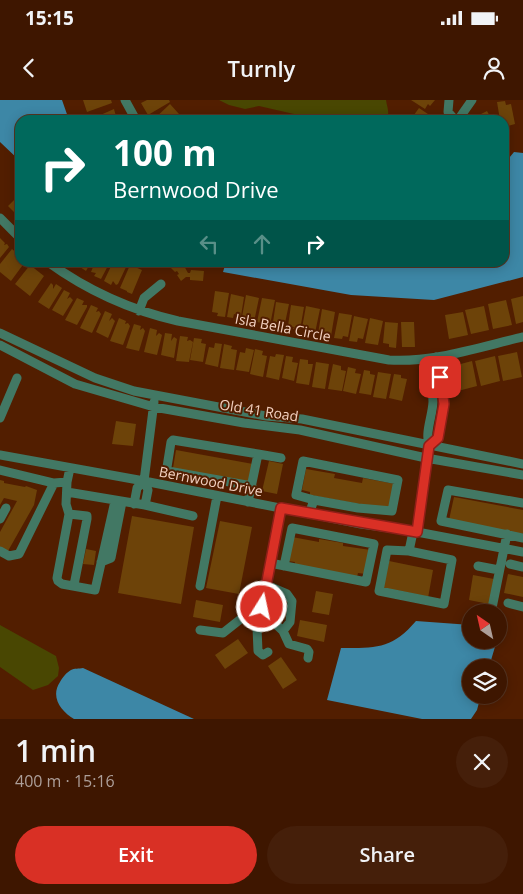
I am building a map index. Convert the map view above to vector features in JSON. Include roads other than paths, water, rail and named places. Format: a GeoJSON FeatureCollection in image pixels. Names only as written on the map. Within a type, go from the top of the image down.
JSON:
{"type":"FeatureCollection","features":[{"type":"Feature","properties":{"kind":"street"},"geometry":{"type":"LineString","coordinates":[[125,100],[133,115]]}},
{"type":"Feature","properties":{"kind":"street"},"geometry":{"type":"LineString","coordinates":[[449,100],[448,112],[451,115]]}},
{"type":"Feature","properties":{"kind":"street"},"geometry":{"type":"LineString","coordinates":[[460,115],[472,100]]}},
{"type":"Feature","properties":{"kind":"street"},"geometry":{"type":"LineString","coordinates":[[0,218],[15,233]]}},
{"type":"Feature","properties":{"kind":"street","name":"Isla Bella Circle"},"geometry":{"type":"LineString","coordinates":[[56,267],[93,291],[140,311],[178,321],[388,360],[426,359],[523,337]]}},
{"type":"Feature","properties":{"kind":"street"},"geometry":{"type":"LineString","coordinates":[[140,311],[144,298],[161,284]]}},
{"type":"Feature","properties":{"kind":"street","name":"Old 41 Road"},"geometry":{"type":"LineString","coordinates":[[0,333],[95,378],[155,396],[266,416],[302,419],[523,464]]}},
{"type":"Feature","properties":{"kind":"street","name":"Old 41 Road"},"geometry":{"type":"LineString","coordinates":[[0,345],[75,384],[154,407],[244,423],[300,430],[426,458],[523,475]]}},
{"type":"Feature","properties":{"kind":"street"},"geometry":{"type":"LineString","coordinates":[[429,446],[438,438],[444,404],[436,357]]}},
{"type":"Feature","properties":{"kind":"street"},"geometry":{"type":"LineString","coordinates":[[409,551],[415,532],[429,446],[426,436],[432,413],[432,387],[426,359]]}},
{"type":"Feature","properties":{"kind":"street"},"geometry":{"type":"LineString","coordinates":[[0,418],[17,378]]}},
{"type":"Feature","properties":{"kind":"street"},"geometry":{"type":"LineString","coordinates":[[432,387],[442,386]]}},
{"type":"Feature","properties":{"kind":"street"},"geometry":{"type":"LineString","coordinates":[[145,505],[148,490],[144,481],[155,396]]}},
{"type":"Feature","properties":{"kind":"street"},"geometry":{"type":"LineString","coordinates":[[252,486],[168,471],[172,440],[281,458]]}},
{"type":"Feature","properties":{"kind":"street"},"geometry":{"type":"LineString","coordinates":[[248,502],[258,454]]}},
{"type":"Feature","properties":{"kind":"street","name":"Bernwood Drive"},"geometry":{"type":"LineString","coordinates":[[0,455],[523,552]]}},
{"type":"Feature","properties":{"kind":"street"},"geometry":{"type":"LineString","coordinates":[[303,461],[398,480],[392,511],[374,510],[314,500],[296,495],[303,461]]}},
{"type":"Feature","properties":{"kind":"street"},"geometry":{"type":"LineString","coordinates":[[70,468],[66,504],[69,514],[57,578],[62,584],[95,590],[118,501]]}},
{"type":"Feature","properties":{"kind":"street"},"geometry":{"type":"LineString","coordinates":[[0,470],[118,501],[193,516]]}},
{"type":"Feature","properties":{"kind":"street"},"geometry":{"type":"LineString","coordinates":[[187,490],[190,475]]}},
{"type":"Feature","properties":{"kind":"street"},"geometry":{"type":"LineString","coordinates":[[134,504],[138,488],[144,481]]}},
{"type":"Feature","properties":{"kind":"street"},"geometry":{"type":"LineString","coordinates":[[0,551],[10,556],[19,554],[54,483]]}},
{"type":"Feature","properties":{"kind":"street"},"geometry":{"type":"LineString","coordinates":[[523,503],[448,490],[442,521],[523,538]]}},
{"type":"Feature","properties":{"kind":"street"},"geometry":{"type":"LineString","coordinates":[[200,586],[217,496]]}},
{"type":"Feature","properties":{"kind":"street"},"geometry":{"type":"LineString","coordinates":[[310,514],[314,500]]}},
{"type":"Feature","properties":{"kind":"street"},"geometry":{"type":"LineString","coordinates":[[0,518],[6,508]]}},
{"type":"Feature","properties":{"kind":"street"},"geometry":{"type":"LineString","coordinates":[[262,607],[281,508]]}},
{"type":"Feature","properties":{"kind":"street"},"geometry":{"type":"LineString","coordinates":[[372,525],[374,510]]}},
{"type":"Feature","properties":{"kind":"street"},"geometry":{"type":"LineString","coordinates":[[69,514],[87,516],[74,585]]}},
{"type":"Feature","properties":{"kind":"street"},"geometry":{"type":"LineString","coordinates":[[270,563],[284,566],[366,582],[374,544],[292,528],[284,566]]}},
{"type":"Feature","properties":{"kind":"street"},"geometry":{"type":"LineString","coordinates":[[493,604],[507,534]]}},
{"type":"Feature","properties":{"kind":"street"},"geometry":{"type":"LineString","coordinates":[[387,550],[409,551],[452,560],[444,604],[379,592],[387,550]]}},
{"type":"Feature","properties":{"kind":"street"},"geometry":{"type":"LineString","coordinates":[[510,564],[523,566]]}},
{"type":"Feature","properties":{"kind":"street"},"geometry":{"type":"LineString","coordinates":[[478,566],[499,570]]}},
{"type":"Feature","properties":{"kind":"street"},"geometry":{"type":"LineString","coordinates":[[266,585],[287,594],[292,601],[290,622],[283,631]]}},
{"type":"Feature","properties":{"kind":"street"},"geometry":{"type":"LineString","coordinates":[[508,604],[523,607]]}},
{"type":"Feature","properties":{"kind":"street"},"geometry":{"type":"LineString","coordinates":[[200,630],[223,633],[242,618],[250,615],[255,608],[262,607],[268,610],[270,619],[283,631],[289,644],[307,649],[309,652],[308,658]]}},
{"type":"Feature","properties":{"kind":"street"},"geometry":{"type":"LineString","coordinates":[[250,615],[251,623],[257,628],[263,628],[270,619]]}},
{"type":"Feature","properties":{"kind":"street"},"geometry":{"type":"LineString","coordinates":[[257,628],[258,651],[264,655],[268,652]]}},
{"type":"Feature","properties":{"kind":"water"},"geometry":{"type":"Polygon","coordinates":[[[0,100],[62,100],[67,115],[15,115],[15,156],[0,142],[0,100]]]}},
{"type":"Feature","properties":{"kind":"water"},"geometry":{"type":"Polygon","coordinates":[[[514,152],[523,153],[523,277],[434,300],[351,295],[223,272],[224,267],[509,267],[509,158],[514,152]]]}},
{"type":"Feature","properties":{"kind":"water"},"geometry":{"type":"Polygon","coordinates":[[[416,621],[462,624],[462,649],[494,649],[491,659],[462,659],[462,704],[479,704],[471,719],[422,719],[327,700],[341,648],[365,648],[383,645],[399,637],[416,621]]]}},
{"type":"Feature","properties":{"kind":"water"},"geometry":{"type":"Polygon","coordinates":[[[83,668],[194,719],[74,719],[61,708],[56,693],[60,682],[66,674],[72,669],[83,668]]]}}]}
